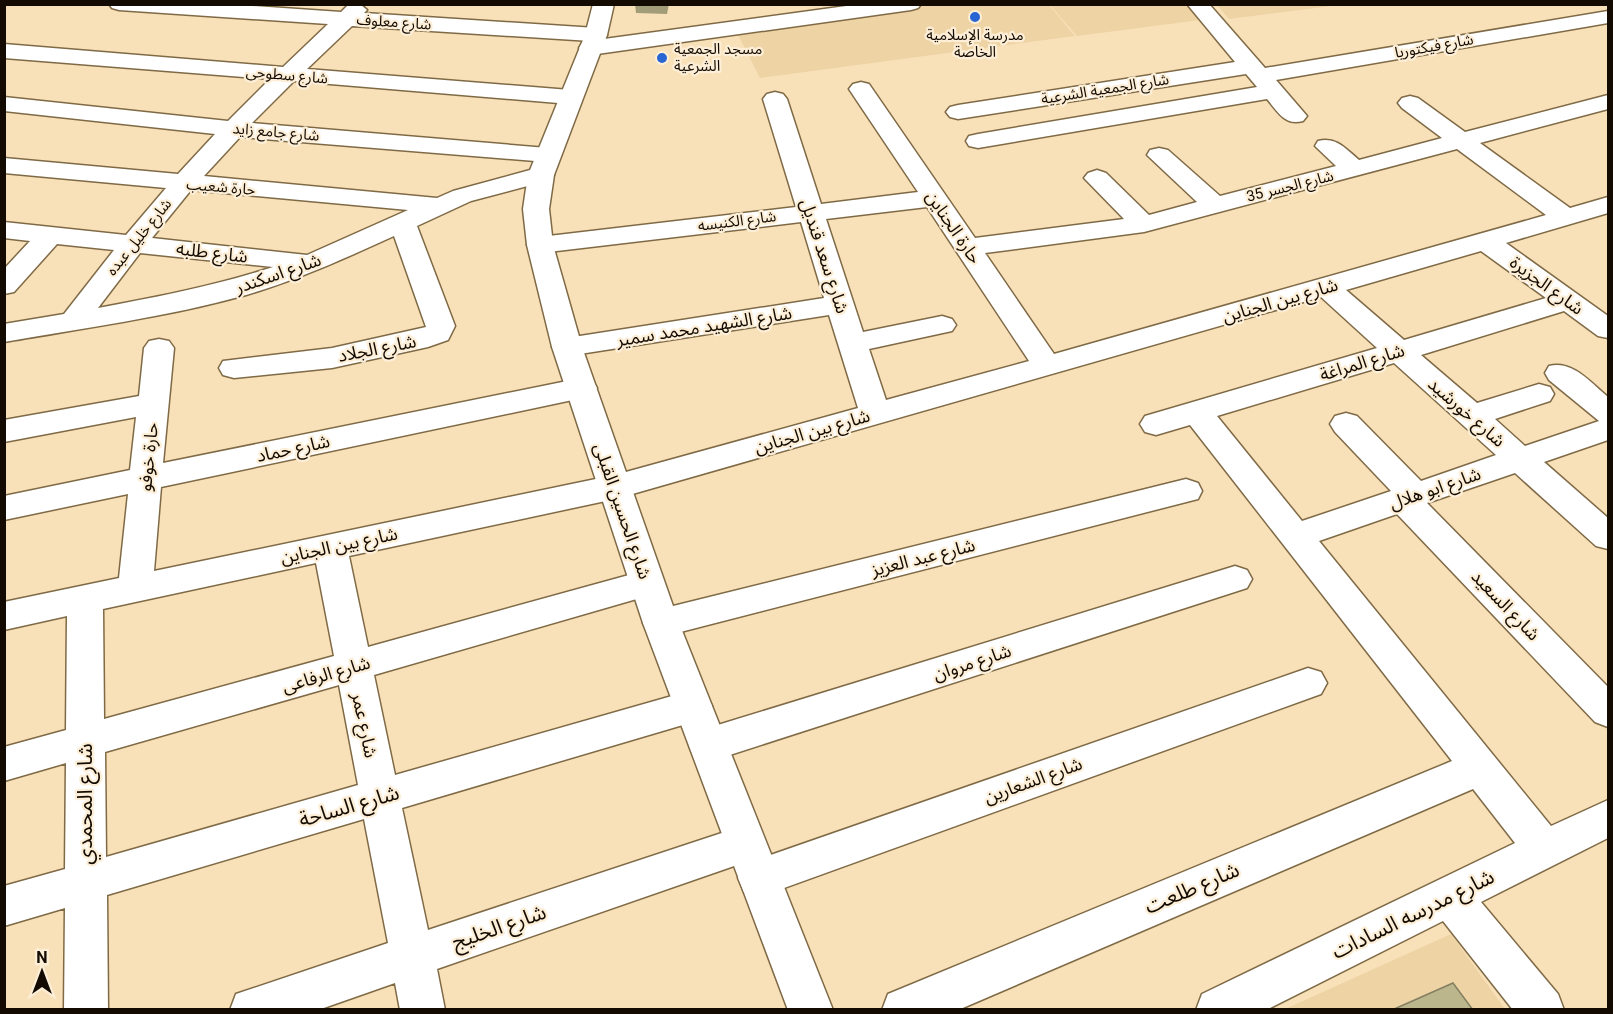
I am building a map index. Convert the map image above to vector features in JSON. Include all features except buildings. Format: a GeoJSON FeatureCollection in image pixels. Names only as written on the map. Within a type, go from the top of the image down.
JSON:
{"type":"FeatureCollection","features":[{"type":"Feature","properties":{"kind":"street","name":"شارع معلوف"},"geometry":{"type":"LineString","coordinates":[[119,4],[354,12],[597,29],[909,5]]}},
{"type":"Feature","properties":{"kind":"street"},"geometry":{"type":"LineString","coordinates":[[1197,4],[1295,116]]}},
{"type":"Feature","properties":{"kind":"street","name":"شارع خليل عبده"},"geometry":{"type":"LineString","coordinates":[[73,321],[183,183],[354,12]]}},
{"type":"Feature","properties":{"kind":"street","name":"شارع فيكتوريا"},"geometry":{"type":"LineString","coordinates":[[1261,77],[1608,16]]}},
{"type":"Feature","properties":{"kind":"street","name":"شارع الحسين القبلى"},"geometry":{"type":"LineString","coordinates":[[597,29],[544,165],[536,210],[540,245],[567,347],[661,623],[808,1009]]}},
{"type":"Feature","properties":{"kind":"street","name":"شارع سطوحى"},"geometry":{"type":"LineString","coordinates":[[4,51],[570,97]]}},
{"type":"Feature","properties":{"kind":"street"},"geometry":{"type":"LineString","coordinates":[[978,141],[1095,121],[1261,77]]}},
{"type":"Feature","properties":{"kind":"street","name":"شارع الجمعية الشرعية"},"geometry":{"type":"LineString","coordinates":[[958,112],[1072,94],[1261,77]]}},
{"type":"Feature","properties":{"kind":"street","name":"حارة الجناين"},"geometry":{"type":"LineString","coordinates":[[861,89],[1047,365]]}},
{"type":"Feature","properties":{"kind":"street"},"geometry":{"type":"LineString","coordinates":[[1072,94],[1095,121]]}},
{"type":"Feature","properties":{"kind":"street","name":"شارع سعد قنديل"},"geometry":{"type":"LineString","coordinates":[[775,99],[875,414]]}},
{"type":"Feature","properties":{"kind":"street","name":"شارع الجسر 35"},"geometry":{"type":"LineString","coordinates":[[968,247],[1143,224],[1463,142],[1608,102]]}},
{"type":"Feature","properties":{"kind":"street"},"geometry":{"type":"LineString","coordinates":[[1410,103],[1463,142],[1593,214]]}},
{"type":"Feature","properties":{"kind":"street","name":"شارع جامع زايد"},"geometry":{"type":"LineString","coordinates":[[4,104],[544,165]]}},
{"type":"Feature","properties":{"kind":"street"},"geometry":{"type":"LineString","coordinates":[[1327,146],[1355,169]]}},
{"type":"Feature","properties":{"kind":"street"},"geometry":{"type":"LineString","coordinates":[[1159,155],[1215,205]]}},
{"type":"Feature","properties":{"kind":"street","name":"حارة شعيب"},"geometry":{"type":"LineString","coordinates":[[4,165],[438,206]]}},
{"type":"Feature","properties":{"kind":"street","name":"شارع اسكندر"},"geometry":{"type":"LineString","coordinates":[[4,333],[202,297],[273,277],[311,263],[438,206],[544,165]]}},
{"type":"Feature","properties":{"kind":"street"},"geometry":{"type":"LineString","coordinates":[[1097,178],[1143,224]]}},
{"type":"Feature","properties":{"kind":"street","name":"شارع الكنيسه"},"geometry":{"type":"LineString","coordinates":[[540,245],[934,198]]}},
{"type":"Feature","properties":{"kind":"street","name":"شارع بين الجناين"},"geometry":{"type":"LineString","coordinates":[[4,616],[615,487],[1485,241],[1593,214]]}},
{"type":"Feature","properties":{"kind":"street","name":"شارع الجلاد"},"geometry":{"type":"LineString","coordinates":[[234,368],[332,358],[428,338],[438,333],[441,326],[402,222]]}},
{"type":"Feature","properties":{"kind":"street","name":"شارع طلبه"},"geometry":{"type":"LineString","coordinates":[[4,230],[311,263]]}},
{"type":"Feature","properties":{"kind":"street"},"geometry":{"type":"LineString","coordinates":[[4,286],[51,234]]}},
{"type":"Feature","properties":{"kind":"street","name":"شارع الجزيرة"},"geometry":{"type":"LineString","coordinates":[[1485,241],[1608,329]]}},
{"type":"Feature","properties":{"kind":"street","name":"شارع خورشيد"},"geometry":{"type":"LineString","coordinates":[[1326,287],[1608,537]]}},
{"type":"Feature","properties":{"kind":"street","name":"شارع المراغة"},"geometry":{"type":"LineString","coordinates":[[1156,424],[1568,301]]}},
{"type":"Feature","properties":{"kind":"street","name":"شارع الشهيد محمد سمير"},"geometry":{"type":"LineString","coordinates":[[567,347],[840,304]]}},
{"type":"Feature","properties":{"kind":"street"},"geometry":{"type":"LineString","coordinates":[[852,343],[942,325]]}},
{"type":"Feature","properties":{"kind":"street"},"geometry":{"type":"LineString","coordinates":[[153,404],[159,348]]}},
{"type":"Feature","properties":{"kind":"street"},"geometry":{"type":"LineString","coordinates":[[1560,373],[1608,413]]}},
{"type":"Feature","properties":{"kind":"street","name":"شارع حماد"},"geometry":{"type":"LineString","coordinates":[[4,508],[582,388]]}},
{"type":"Feature","properties":{"kind":"street"},"geometry":{"type":"LineString","coordinates":[[1472,416],[1539,394]]}},
{"type":"Feature","properties":{"kind":"street","name":"حارة خوفو"},"geometry":{"type":"LineString","coordinates":[[4,430],[153,404],[135,588]]}},
{"type":"Feature","properties":{"kind":"street"},"geometry":{"type":"LineString","coordinates":[[1197,412],[1545,850]]}},
{"type":"Feature","properties":{"kind":"street","name":"شارع السعيد"},"geometry":{"type":"LineString","coordinates":[[1346,424],[1409,497],[1608,711]]}},
{"type":"Feature","properties":{"kind":"street","name":"شارع ابو هلال"},"geometry":{"type":"LineString","coordinates":[[1295,536],[1608,429]]}},
{"type":"Feature","properties":{"kind":"street","name":"شارع عبد العزيز"},"geometry":{"type":"LineString","coordinates":[[661,623],[1186,491]]}},
{"type":"Feature","properties":{"kind":"street","name":"شارع عمر"},"geometry":{"type":"LineString","coordinates":[[330,547],[423,1010]]}},
{"type":"Feature","properties":{"kind":"street","name":"شارع مروان"},"geometry":{"type":"LineString","coordinates":[[708,745],[1235,579]]}},
{"type":"Feature","properties":{"kind":"street","name":"شارع الرفاعى"},"geometry":{"type":"LineString","coordinates":[[4,764],[647,583]]}},
{"type":"Feature","properties":{"kind":"street","name":"شارع المحمدي"},"geometry":{"type":"LineString","coordinates":[[85,599],[86,1010]]}},
{"type":"Feature","properties":{"kind":"street","name":"شارع الشعارين"},"geometry":{"type":"LineString","coordinates":[[753,861],[1308,683]]}},
{"type":"Feature","properties":{"kind":"street","name":"شارع الساحة"},"geometry":{"type":"LineString","coordinates":[[4,906],[693,706]]}},
{"type":"Feature","properties":{"kind":"street","name":"شارع طلعت"},"geometry":{"type":"LineString","coordinates":[[904,1010],[1480,767]]}},
{"type":"Feature","properties":{"kind":"street","name":"شارع مدرسه السادات"},"geometry":{"type":"LineString","coordinates":[[1218,1010],[1608,818]]}},
{"type":"Feature","properties":{"kind":"street","name":"شارع الخليج"},"geometry":{"type":"LineString","coordinates":[[252,1010],[412,956],[753,861]]}},
{"type":"Feature","properties":{"kind":"street"},"geometry":{"type":"LineString","coordinates":[[1449,896],[1542,1010]]}},
{"type":"Feature","properties":{"kind":"shaded area"},"geometry":{"type":"Polygon","coordinates":[[[1048,4],[1075,36],[760,78],[735,29],[919,5],[1048,4]]]}},
{"type":"Feature","properties":{"kind":"shaded area"},"geometry":{"type":"Polygon","coordinates":[[[1050,5],[1194,5],[1208,19],[1077,36],[1050,5]]]}},
{"type":"Feature","properties":{"kind":"shaded area"},"geometry":{"type":"Polygon","coordinates":[[[1217,5],[1339,5],[1229,19],[1217,5]]]}},
{"type":"Feature","properties":{"kind":"shaded area"},"geometry":{"type":"Polygon","coordinates":[[[1451,934],[1505,1009],[1283,1010],[1451,934]]]}},
{"type":"Feature","properties":{"kind":"place","name":"مدرسة الإسلامية الخاصة"},"geometry":{"type":"Point","coordinates":[975,17]}},
{"type":"Feature","properties":{"kind":"place","name":"مسجد الجمعية الشرعية"},"geometry":{"type":"Point","coordinates":[662,58]}}]}
